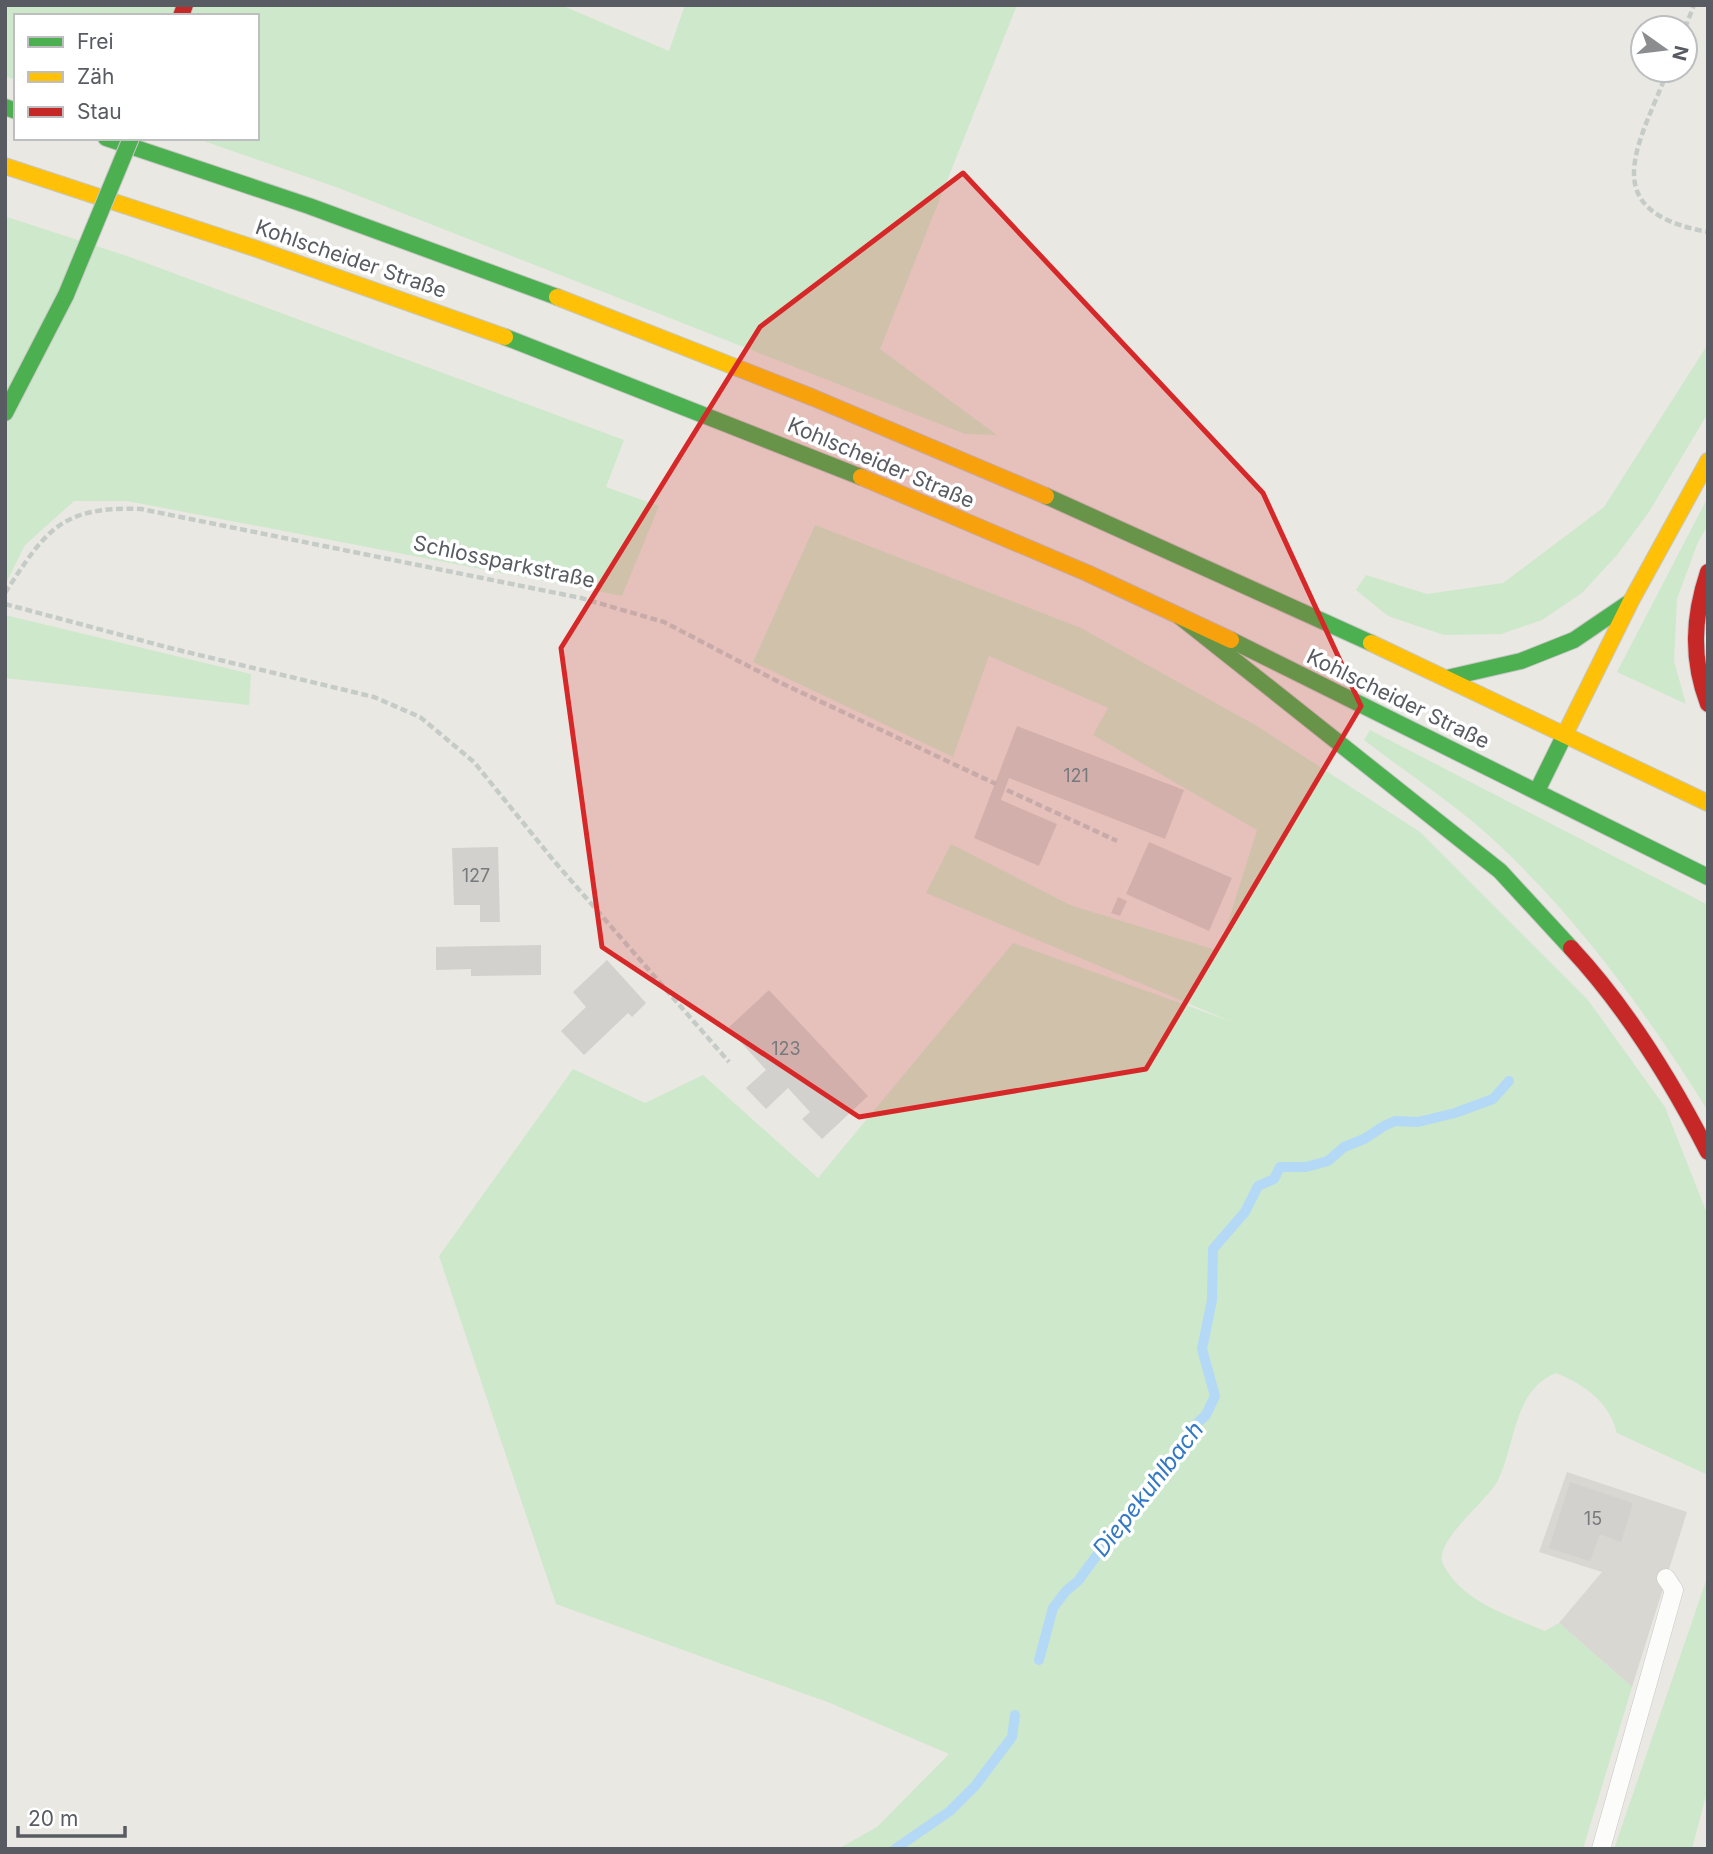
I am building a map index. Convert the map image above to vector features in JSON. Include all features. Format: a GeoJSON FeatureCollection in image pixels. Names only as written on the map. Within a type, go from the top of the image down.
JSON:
{"type":"FeatureCollection","features":[{"type":"Feature","properties":{"kind":"main road","name":"Kohlscheider Straße"},"geometry":{"type":"LineString","coordinates":[[112,140],[411,242],[685,344],[1040,492],[1447,678],[1708,803]]}},
{"type":"Feature","properties":{"kind":"main road"},"geometry":{"type":"LineString","coordinates":[[5,413],[66,295],[130,140]]}},
{"type":"Feature","properties":{"kind":"main road","name":"Kohlscheider Straße"},"geometry":{"type":"LineString","coordinates":[[5,166],[381,291],[665,396],[1000,535],[1179,616],[1708,877]]}},
{"type":"Feature","properties":{"kind":"main road"},"geometry":{"type":"LineString","coordinates":[[1537,791],[1631,601],[1708,461]]}},
{"type":"Feature","properties":{"kind":"main road"},"geometry":{"type":"LineString","coordinates":[[1708,572],[1699,597],[1694,626],[1695,661],[1708,704]]}},
{"type":"Feature","properties":{"kind":"main road"},"geometry":{"type":"LineString","coordinates":[[1447,678],[1521,661],[1574,640],[1631,601]]}},
{"type":"Feature","properties":{"kind":"main road"},"geometry":{"type":"LineString","coordinates":[[1179,616],[1500,872],[1589,967],[1655,1059],[1708,1152]]}},
{"type":"Feature","properties":{"kind":"lane"},"geometry":{"type":"LineString","coordinates":[[1601,1849],[1674,1590],[1666,1578]]}},
{"type":"Feature","properties":{"kind":"path"},"geometry":{"type":"LineString","coordinates":[[1662,84],[1635,154],[1632,176],[1636,192],[1654,214],[1682,226],[1708,232]]}},
{"type":"Feature","properties":{"kind":"path","name":"Schlossparkstraße"},"geometry":{"type":"LineString","coordinates":[[5,593],[51,529],[78,513],[110,508],[141,509],[581,598],[664,622],[777,681],[996,784]]}},
{"type":"Feature","properties":{"kind":"path"},"geometry":{"type":"LineString","coordinates":[[5,604],[170,648],[374,696],[420,717],[474,762],[554,861],[729,1062]]}},
{"type":"Feature","properties":{"kind":"path"},"geometry":{"type":"LineString","coordinates":[[1007,790],[1117,841]]}},
{"type":"Feature","properties":{"kind":"highlighted area"},"geometry":{"type":"Polygon","coordinates":[[[963,173],[1263,493],[1361,706],[1146,1069],[859,1117],[602,947],[561,648],[760,327],[963,173]]]}},
{"type":"Feature","properties":{"kind":"shaded area"},"geometry":{"type":"Polygon","coordinates":[[[1567,1472],[1687,1512],[1632,1687],[1559,1623],[1602,1572],[1539,1552],[1567,1472]]]}},
{"type":"Feature","properties":{"kind":"green space"},"geometry":{"type":"Polygon","coordinates":[[[5,5],[561,5],[669,51],[685,5],[1017,5],[880,349],[997,435],[965,434],[336,187],[201,140],[259,140],[259,14],[14,14],[14,79],[5,76],[5,5]]]}},
{"type":"Feature","properties":{"kind":"green space"},"geometry":{"type":"Polygon","coordinates":[[[7,217],[130,257],[624,440],[606,487],[659,506],[622,596],[127,501],[74,501],[25,545],[5,585],[7,217]]]}},
{"type":"Feature","properties":{"kind":"green space"},"geometry":{"type":"Polygon","coordinates":[[[1708,344],[1708,413],[1649,512],[1617,555],[1582,593],[1542,620],[1501,634],[1444,635],[1388,616],[1356,590],[1366,575],[1427,594],[1503,583],[1604,507],[1708,344]]]}},
{"type":"Feature","properties":{"kind":"green space"},"geometry":{"type":"Polygon","coordinates":[[[1708,497],[1708,525],[1698,542],[1677,599],[1674,661],[1686,704],[1617,672],[1708,497]]]}},
{"type":"Feature","properties":{"kind":"green space"},"geometry":{"type":"Polygon","coordinates":[[[815,525],[1081,628],[1257,726],[1420,832],[1588,1000],[1665,1107],[1708,1216],[1708,1475],[1617,1433],[1608,1412],[1594,1396],[1577,1383],[1556,1373],[1542,1381],[1531,1393],[1517,1421],[1497,1482],[1453,1534],[1442,1555],[1443,1564],[1451,1577],[1474,1598],[1545,1631],[1559,1623],[1632,1687],[1583,1849],[838,1849],[877,1827],[949,1754],[830,1703],[556,1604],[439,1256],[573,1069],[645,1103],[703,1075],[818,1178],[1013,943],[1230,1021],[926,893],[951,844],[1070,905],[1219,951],[1257,830],[1093,735],[1108,708],[989,656],[953,757],[753,662],[815,525]]]}},
{"type":"Feature","properties":{"kind":"green space"},"geometry":{"type":"Polygon","coordinates":[[[5,615],[251,674],[249,705],[5,678],[5,615]]]}},
{"type":"Feature","properties":{"kind":"green space"},"geometry":{"type":"Polygon","coordinates":[[[1370,730],[1708,905],[1708,1111],[1637,1005],[1558,905],[1483,830],[1364,740],[1370,730]]]}},
{"type":"Feature","properties":{"kind":"green space"},"geometry":{"type":"Polygon","coordinates":[[[1708,1575],[1708,1788],[1692,1849],[1614,1849],[1708,1575]]]}},
{"type":"Feature","properties":{"kind":"building"},"geometry":{"type":"Polygon","coordinates":[[[1017,726],[1184,790],[1165,839],[1009,778],[1001,800],[1057,824],[1039,866],[974,838],[1017,726]]]}},
{"type":"Feature","properties":{"kind":"building"},"geometry":{"type":"Polygon","coordinates":[[[1149,842],[1232,878],[1209,931],[1126,894],[1149,842]]]}},
{"type":"Feature","properties":{"kind":"building"},"geometry":{"type":"Polygon","coordinates":[[[498,847],[500,922],[480,922],[480,905],[454,905],[452,848],[498,847]]]}},
{"type":"Feature","properties":{"kind":"building"},"geometry":{"type":"Polygon","coordinates":[[[1118,897],[1127,901],[1120,916],[1111,913],[1118,897]]]}},
{"type":"Feature","properties":{"kind":"building"},"geometry":{"type":"Polygon","coordinates":[[[541,945],[541,975],[471,976],[471,969],[436,970],[436,947],[541,945]]]}},
{"type":"Feature","properties":{"kind":"building"},"geometry":{"type":"Polygon","coordinates":[[[607,960],[646,1003],[632,1017],[628,1013],[584,1055],[561,1031],[586,1007],[573,992],[607,960]]]}},
{"type":"Feature","properties":{"kind":"building"},"geometry":{"type":"Polygon","coordinates":[[[769,990],[868,1096],[822,1139],[802,1119],[810,1112],[788,1088],[766,1109],[746,1088],[766,1070],[728,1028],[769,990]]]}},
{"type":"Feature","properties":{"kind":"building"},"geometry":{"type":"Polygon","coordinates":[[[1570,1482],[1633,1503],[1621,1542],[1600,1534],[1590,1561],[1549,1548],[1570,1482]]]}},
{"type":"Feature","properties":{"kind":"waterway","name":"Diepekuhlbach"},"geometry":{"type":"LineString","coordinates":[[1039,1660],[1053,1608],[1078,1581],[1108,1540],[1120,1532],[1122,1522],[1130,1517],[1161,1472],[1192,1440],[1194,1426],[1206,1415],[1215,1396],[1202,1349],[1212,1300],[1213,1249],[1245,1212],[1258,1186],[1274,1179],[1280,1167],[1306,1167],[1328,1161],[1344,1147],[1395,1121],[1418,1122],[1455,1113],[1493,1099],[1509,1081]]}},
{"type":"Feature","properties":{"kind":"waterway","name":"Diepekuhlbach"},"geometry":{"type":"LineString","coordinates":[[895,1849],[950,1811],[975,1786],[1012,1737],[1015,1715]]}},
{"type":"Feature","properties":{"kind":"traffic: fast"},"geometry":{"type":"LineString","coordinates":[[5,107],[14,110]]}},
{"type":"Feature","properties":{"kind":"traffic: fast"},"geometry":{"type":"LineString","coordinates":[[112,140],[309,206],[557,297]]}},
{"type":"Feature","properties":{"kind":"traffic: fast"},"geometry":{"type":"LineString","coordinates":[[66,295],[130,140]]}},
{"type":"Feature","properties":{"kind":"traffic: fast"},"geometry":{"type":"LineString","coordinates":[[5,413],[66,295]]}},
{"type":"Feature","properties":{"kind":"traffic: fast"},"geometry":{"type":"LineString","coordinates":[[505,337],[861,477]]}},
{"type":"Feature","properties":{"kind":"traffic: fast"},"geometry":{"type":"LineString","coordinates":[[1046,496],[1371,643]]}},
{"type":"Feature","properties":{"kind":"traffic: fast"},"geometry":{"type":"LineString","coordinates":[[1447,678],[1521,661],[1574,640],[1627,604]]}},
{"type":"Feature","properties":{"kind":"traffic: fast"},"geometry":{"type":"LineString","coordinates":[[1179,616],[1500,871],[1571,948]]}},
{"type":"Feature","properties":{"kind":"traffic: fast"},"geometry":{"type":"LineString","coordinates":[[1231,640],[1708,877]]}},
{"type":"Feature","properties":{"kind":"traffic: fast"},"geometry":{"type":"LineString","coordinates":[[1537,791],[1565,734]]}},
{"type":"Feature","properties":{"kind":"traffic: slow"},"geometry":{"type":"LineString","coordinates":[[5,166],[257,249],[505,337]]}},
{"type":"Feature","properties":{"kind":"traffic: slow"},"geometry":{"type":"LineString","coordinates":[[557,297],[814,398],[1046,496]]}},
{"type":"Feature","properties":{"kind":"traffic: slow"},"geometry":{"type":"LineString","coordinates":[[1565,734],[1631,601],[1708,461]]}},
{"type":"Feature","properties":{"kind":"traffic: slow"},"geometry":{"type":"LineString","coordinates":[[861,477],[1087,573],[1231,640]]}},
{"type":"Feature","properties":{"kind":"traffic: slow"},"geometry":{"type":"LineString","coordinates":[[1371,643],[1708,803]]}},
{"type":"Feature","properties":{"kind":"traffic: jam"},"geometry":{"type":"LineString","coordinates":[[182,14],[185,5]]}},
{"type":"Feature","properties":{"kind":"traffic: jam"},"geometry":{"type":"LineString","coordinates":[[1708,572],[1699,605],[1696,638],[1699,671],[1708,704]]}},
{"type":"Feature","properties":{"kind":"traffic: jam"},"geometry":{"type":"LineString","coordinates":[[1571,948],[1629,1019],[1679,1098],[1708,1152]]}}]}
